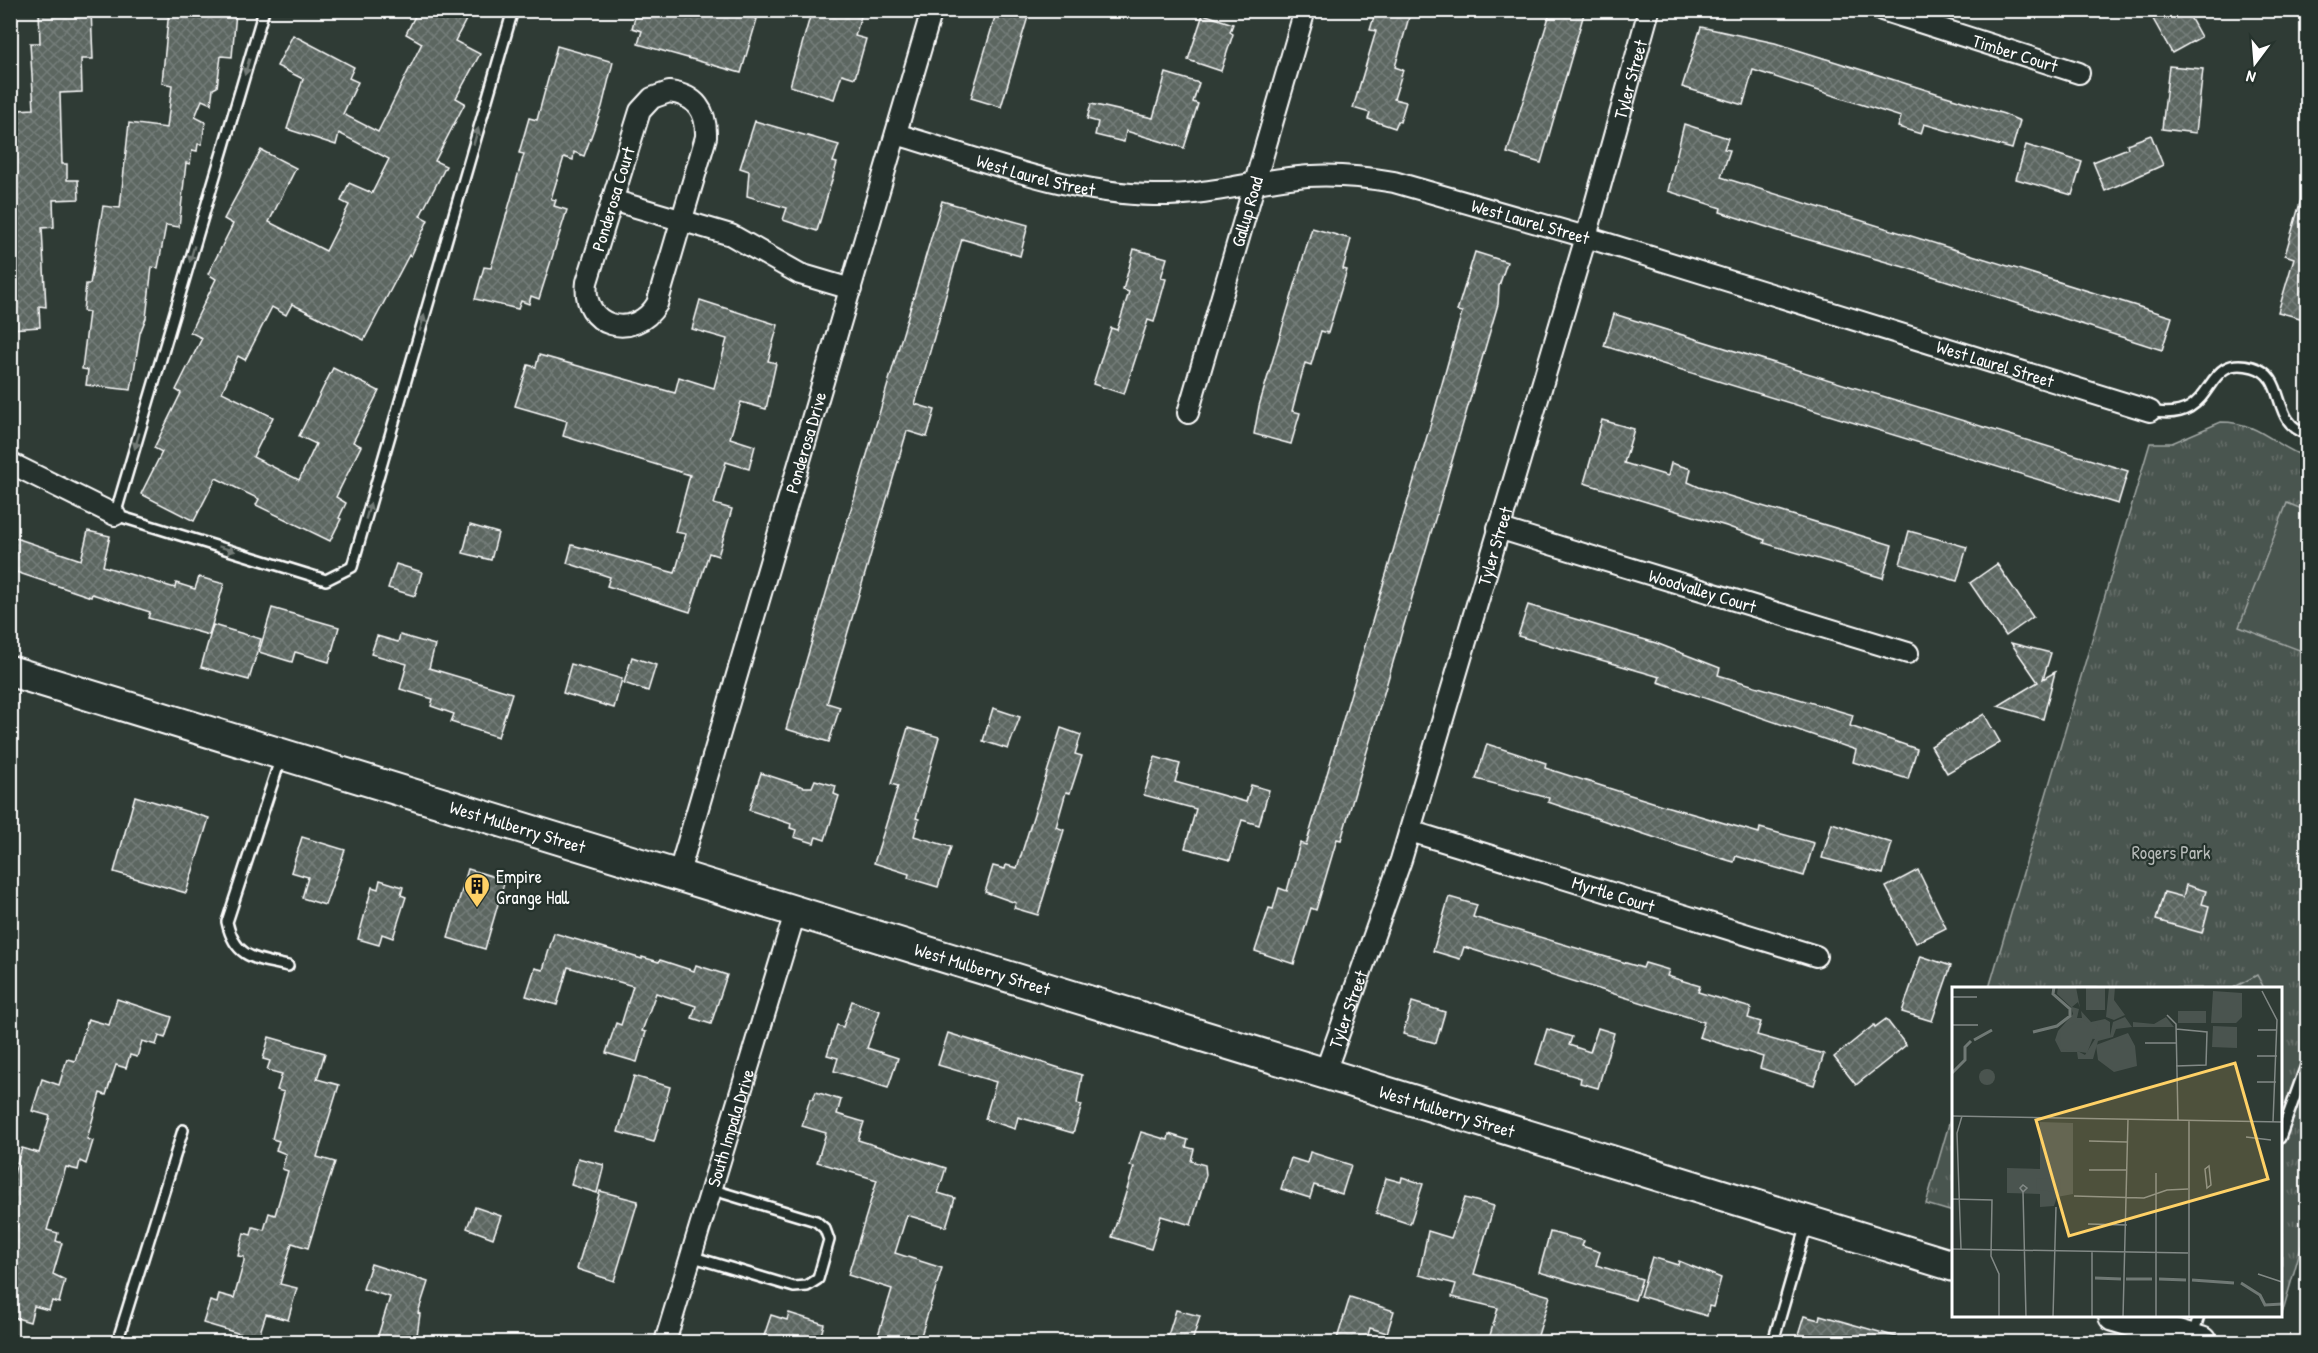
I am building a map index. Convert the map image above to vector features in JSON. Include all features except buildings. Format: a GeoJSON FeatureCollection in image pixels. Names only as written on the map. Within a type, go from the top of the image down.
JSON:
{"type":"FeatureCollection","features":[{"type":"Feature","properties":{"kind":"main road","name":"West Mulberry Street"},"geometry":{"type":"LineString","coordinates":[[10,671],[1952,1266]]}},
{"type":"Feature","properties":{"kind":"main road"},"geometry":{"type":"LineString","coordinates":[[2119,1317],[2197,1332]]}},
{"type":"Feature","properties":{"kind":"street","name":"Ponderosa Drive"},"geometry":{"type":"LineString","coordinates":[[678,876],[932,10]]}},
{"type":"Feature","properties":{"kind":"street","name":"Gallup Road"},"geometry":{"type":"LineString","coordinates":[[1188,413],[1305,10]]}},
{"type":"Feature","properties":{"kind":"street","name":"Tyler Street"},"geometry":{"type":"LineString","coordinates":[[1324,1075],[1410,831],[1586,237],[1649,10]]}},
{"type":"Feature","properties":{"kind":"street","name":"Timber Court"},"geometry":{"type":"LineString","coordinates":[[1882,10],[2079,73]]}},
{"type":"Feature","properties":{"kind":"street","name":"Ponderosa Court"},"geometry":{"type":"LineString","coordinates":[[669,92],[687,96],[700,107],[706,124],[706,137],[657,304],[652,312],[638,323],[629,326],[611,325],[596,315],[586,290],[612,200],[640,111],[652,98],[669,92]]}},
{"type":"Feature","properties":{"kind":"street","name":"West Laurel Street"},"geometry":{"type":"LineString","coordinates":[[896,134],[1064,183],[1102,191],[1182,195],[1315,175],[1368,177],[1419,188],[1586,237],[2150,411]]}},
{"type":"Feature","properties":{"kind":"street"},"geometry":{"type":"LineString","coordinates":[[612,200],[731,235],[800,274],[851,289]]}},
{"type":"Feature","properties":{"kind":"street"},"geometry":{"type":"LineString","coordinates":[[10,463],[115,515]]}},
{"type":"Feature","properties":{"kind":"street","name":"Woodvalley Court"},"geometry":{"type":"LineString","coordinates":[[1498,528],[1908,652]]}},
{"type":"Feature","properties":{"kind":"street","name":"Myrtle Court"},"geometry":{"type":"LineString","coordinates":[[1410,831],[1816,956]]}},
{"type":"Feature","properties":{"kind":"street","name":"South Impala Drive"},"geometry":{"type":"LineString","coordinates":[[665,1342],[795,913]]}},
{"type":"Feature","properties":{"kind":"lane"},"geometry":{"type":"LineString","coordinates":[[264,10],[115,515],[326,580],[352,567],[513,10]]}},
{"type":"Feature","properties":{"kind":"lane"},"geometry":{"type":"LineString","coordinates":[[2150,411],[2176,414],[2188,410],[2199,401],[2216,375],[2230,365],[2243,366],[2256,368],[2269,378],[2276,387],[2282,414],[2289,424],[2307,434]]}},
{"type":"Feature","properties":{"kind":"lane"},"geometry":{"type":"LineString","coordinates":[[282,755],[228,922],[231,940],[248,957],[288,966]]}},
{"type":"Feature","properties":{"kind":"lane"},"geometry":{"type":"LineString","coordinates":[[2282,1132],[2307,1060]]}},
{"type":"Feature","properties":{"kind":"lane"},"geometry":{"type":"LineString","coordinates":[[122,1342],[120,1333],[183,1130]]}},
{"type":"Feature","properties":{"kind":"lane"},"geometry":{"type":"LineString","coordinates":[[690,1256],[794,1287],[807,1286],[818,1279],[829,1240],[825,1229],[816,1221],[710,1189]]}},
{"type":"Feature","properties":{"kind":"lane"},"geometry":{"type":"LineString","coordinates":[[1773,1342],[1808,1222]]}},
{"type":"Feature","properties":{"kind":"green space","name":"Rogers Park"},"geometry":{"type":"Polygon","coordinates":[[[2221,422],[2235,423],[2257,430],[2308,458],[2308,1223],[2282,1314],[2282,987],[1989,987],[2150,443],[2172,443],[2221,422]]]}},
{"type":"Feature","properties":{"kind":"green space"},"geometry":{"type":"Polygon","coordinates":[[[2287,503],[2307,511],[2307,653],[2239,627],[2287,503]]]}},
{"type":"Feature","properties":{"kind":"green space"},"geometry":{"type":"Polygon","coordinates":[[[2257,975],[2263,987],[2235,987],[2257,975]]]}},
{"type":"Feature","properties":{"kind":"green space"},"geometry":{"type":"Polygon","coordinates":[[[1952,1113],[1952,1212],[1926,1204],[1952,1113]]]}},
{"type":"Feature","properties":{"kind":"place","name":"Empire Grange Hall"},"geometry":{"type":"Point","coordinates":[477,909]}}]}
